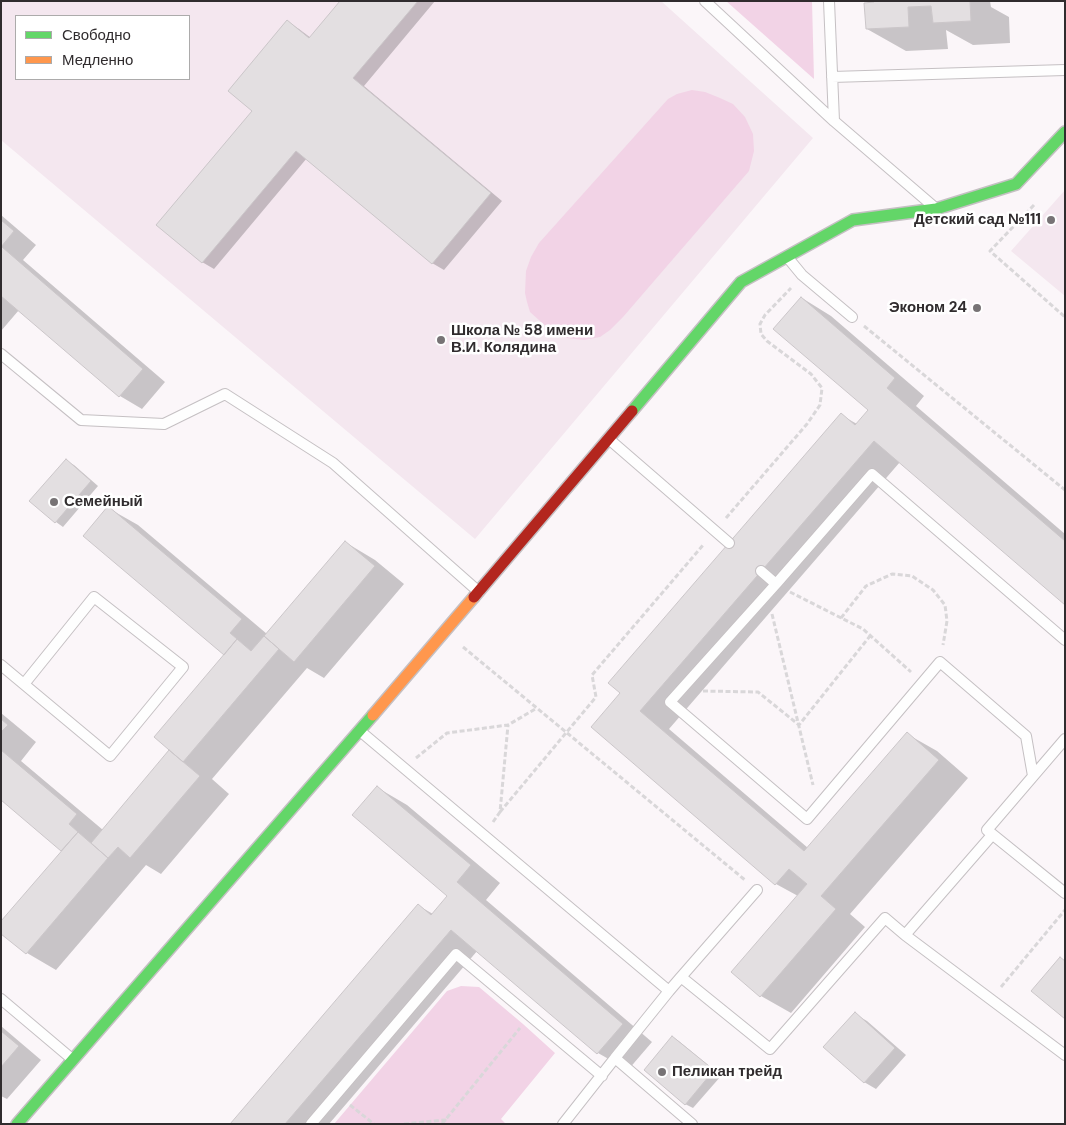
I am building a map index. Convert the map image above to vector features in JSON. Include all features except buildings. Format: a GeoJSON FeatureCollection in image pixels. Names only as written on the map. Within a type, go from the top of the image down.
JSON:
{"type":"FeatureCollection","features":[{"type":"Feature","properties":{"kind":"street"},"geometry":{"type":"LineString","coordinates":[[17,1124],[360,731],[741,282],[853,220],[936,209],[1016,184],[1065,132]]}},
{"type":"Feature","properties":{"kind":"lane"},"geometry":{"type":"LineString","coordinates":[[705,1],[834,121],[936,209]]}},
{"type":"Feature","properties":{"kind":"lane"},"geometry":{"type":"LineString","coordinates":[[829,1],[834,121]]}},
{"type":"Feature","properties":{"kind":"lane"},"geometry":{"type":"LineString","coordinates":[[832,77],[1065,70]]}},
{"type":"Feature","properties":{"kind":"lane"},"geometry":{"type":"LineString","coordinates":[[788,257],[802,275],[852,316]]}},
{"type":"Feature","properties":{"kind":"lane"},"geometry":{"type":"LineString","coordinates":[[1,354],[82,420],[164,424],[225,394],[332,463],[479,592]]}},
{"type":"Feature","properties":{"kind":"lane"},"geometry":{"type":"LineString","coordinates":[[609,439],[729,543]]}},
{"type":"Feature","properties":{"kind":"lane"},"geometry":{"type":"LineString","coordinates":[[1033,776],[1026,736],[940,662],[807,819],[670,702],[872,474],[1065,640]]}},
{"type":"Feature","properties":{"kind":"lane"},"geometry":{"type":"LineString","coordinates":[[761,571],[776,584]]}},
{"type":"Feature","properties":{"kind":"lane"},"geometry":{"type":"LineString","coordinates":[[1,665],[110,756],[183,667],[94,597],[24,684]]}},
{"type":"Feature","properties":{"kind":"lane"},"geometry":{"type":"LineString","coordinates":[[360,731],[669,991]]}},
{"type":"Feature","properties":{"kind":"lane"},"geometry":{"type":"LineString","coordinates":[[1065,739],[987,830],[1065,893]]}},
{"type":"Feature","properties":{"kind":"lane"},"geometry":{"type":"LineString","coordinates":[[905,935],[992,835]]}},
{"type":"Feature","properties":{"kind":"lane"},"geometry":{"type":"LineString","coordinates":[[563,1124],[669,991],[757,890]]}},
{"type":"Feature","properties":{"kind":"lane"},"geometry":{"type":"LineString","coordinates":[[681,977],[770,1049],[885,918],[1065,1055]]}},
{"type":"Feature","properties":{"kind":"lane"},"geometry":{"type":"LineString","coordinates":[[311,1124],[456,954],[602,1076]]}},
{"type":"Feature","properties":{"kind":"lane"},"geometry":{"type":"LineString","coordinates":[[1,999],[73,1059]]}},
{"type":"Feature","properties":{"kind":"lane"},"geometry":{"type":"LineString","coordinates":[[615,1058],[692,1124]]}},
{"type":"Feature","properties":{"kind":"path"},"geometry":{"type":"LineString","coordinates":[[1038,200],[990,251],[1065,317]]}},
{"type":"Feature","properties":{"kind":"path"},"geometry":{"type":"LineString","coordinates":[[485,836],[500,812],[596,697],[592,675],[808,424],[820,405],[822,388],[811,374],[767,341],[761,334],[760,324],[765,315],[802,275]]}},
{"type":"Feature","properties":{"kind":"path"},"geometry":{"type":"LineString","coordinates":[[852,316],[1065,490]]}},
{"type":"Feature","properties":{"kind":"path"},"geometry":{"type":"LineString","coordinates":[[841,618],[866,586],[892,574],[912,576],[933,590],[945,605],[947,622],[940,662]]}},
{"type":"Feature","properties":{"kind":"path"},"geometry":{"type":"LineString","coordinates":[[776,584],[863,629],[923,682]]}},
{"type":"Feature","properties":{"kind":"path"},"geometry":{"type":"LineString","coordinates":[[767,594],[818,806]]}},
{"type":"Feature","properties":{"kind":"path"},"geometry":{"type":"LineString","coordinates":[[444,632],[757,890]]}},
{"type":"Feature","properties":{"kind":"path"},"geometry":{"type":"LineString","coordinates":[[799,725],[870,636]]}},
{"type":"Feature","properties":{"kind":"path"},"geometry":{"type":"LineString","coordinates":[[680,691],[758,692],[799,725]]}},
{"type":"Feature","properties":{"kind":"path"},"geometry":{"type":"LineString","coordinates":[[403,768],[447,733],[508,725],[537,708]]}},
{"type":"Feature","properties":{"kind":"path"},"geometry":{"type":"LineString","coordinates":[[500,812],[508,725]]}},
{"type":"Feature","properties":{"kind":"path"},"geometry":{"type":"LineString","coordinates":[[991,1000],[1065,910]]}},
{"type":"Feature","properties":{"kind":"path"},"geometry":{"type":"LineString","coordinates":[[404,1124],[444,1122],[530,1016]]}},
{"type":"Feature","properties":{"kind":"path"},"geometry":{"type":"LineString","coordinates":[[350,1105],[374,1124]]}},
{"type":"Feature","properties":{"kind":"shaded area","name":"Школа № 58 имени В.И. Колядина"},"geometry":{"type":"Polygon","coordinates":[[[1,1],[661,1],[813,138],[475,539],[1,140],[1,1]]]}},
{"type":"Feature","properties":{"kind":"shaded area"},"geometry":{"type":"Polygon","coordinates":[[[726,1],[812,1],[814,79],[726,1]]]}},
{"type":"Feature","properties":{"kind":"shaded area"},"geometry":{"type":"Polygon","coordinates":[[[692,90],[705,92],[733,104],[745,117],[753,134],[754,151],[749,171],[610,330],[600,337],[584,340],[558,337],[530,312],[525,293],[526,271],[531,257],[539,243],[668,99],[677,94],[692,90]]]}},
{"type":"Feature","properties":{"kind":"shaded area","name":"Детский сад №111"},"geometry":{"type":"Polygon","coordinates":[[[1065,190],[1065,296],[1011,251],[1065,190]]]}},
{"type":"Feature","properties":{"kind":"shaded area"},"geometry":{"type":"Polygon","coordinates":[[[461,986],[479,987],[555,1053],[501,1119],[506,1124],[334,1124],[447,991],[461,986]]]}},
{"type":"Feature","properties":{"kind":"traffic: fast"},"geometry":{"type":"LineString","coordinates":[[632,411],[741,282],[853,220],[936,209],[1016,184],[1065,132]]}},
{"type":"Feature","properties":{"kind":"traffic: fast"},"geometry":{"type":"LineString","coordinates":[[17,1124],[373,715]]}},
{"type":"Feature","properties":{"kind":"traffic: slow"},"geometry":{"type":"LineString","coordinates":[[373,715],[474,597]]}},
{"type":"Feature","properties":{"kind":"traffic: jam"},"geometry":{"type":"LineString","coordinates":[[474,597],[632,411]]}},
{"type":"Feature","properties":{"kind":"place","name":"Детский сад №111"},"geometry":{"type":"Point","coordinates":[1051,220]}},
{"type":"Feature","properties":{"kind":"place","name":"Эконом 24"},"geometry":{"type":"Point","coordinates":[977,308]}},
{"type":"Feature","properties":{"kind":"place","name":"Школа № 58 имени В.И. Колядина"},"geometry":{"type":"Point","coordinates":[441,340]}},
{"type":"Feature","properties":{"kind":"place","name":"Семейный"},"geometry":{"type":"Point","coordinates":[54,502]}},
{"type":"Feature","properties":{"kind":"place","name":"Пеликан трейд"},"geometry":{"type":"Point","coordinates":[662,1072]}}]}
